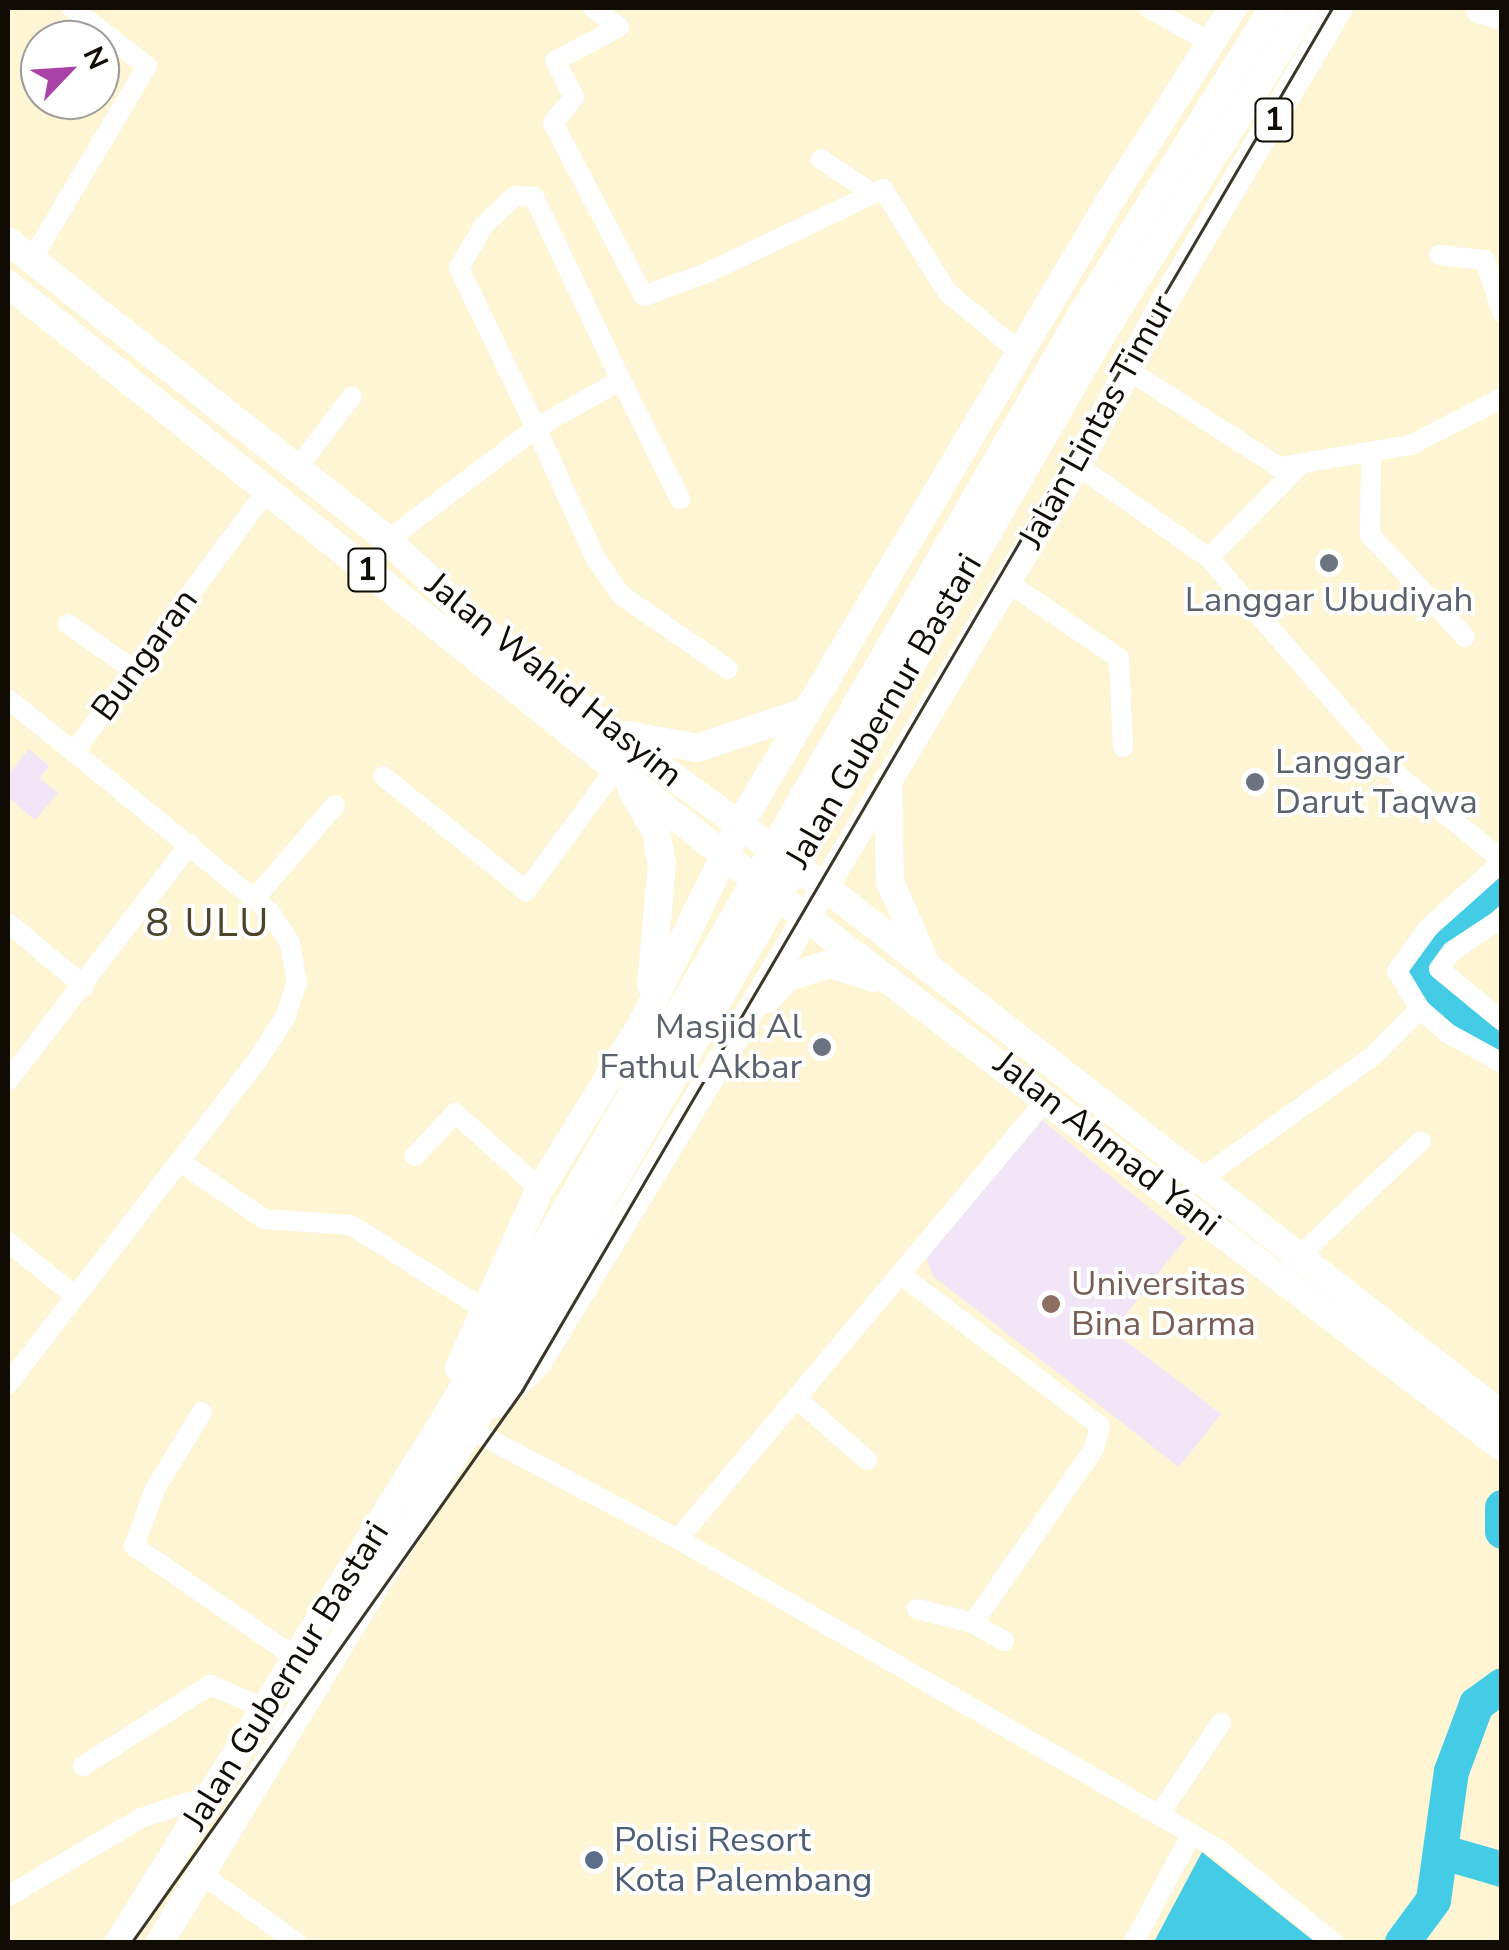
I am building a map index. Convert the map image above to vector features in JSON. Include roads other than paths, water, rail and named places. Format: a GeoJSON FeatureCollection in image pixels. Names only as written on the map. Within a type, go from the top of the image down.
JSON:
{"type":"FeatureCollection","features":[{"type":"Feature","properties":{"kind":"highway"},"geometry":{"type":"LineString","coordinates":[[738,826],[1175,98],[1233,8]]}},
{"type":"Feature","properties":{"kind":"highway","name":"Jalan Gubernur Bastari"},"geometry":{"type":"LineString","coordinates":[[160,1942],[203,1875],[1273,8]]}},
{"type":"Feature","properties":{"kind":"highway","name":"Jalan Gubernur Bastari"},"geometry":{"type":"LineString","coordinates":[[1092,323],[1230,132],[1306,8]]}},
{"type":"Feature","properties":{"kind":"highway","name":"Jalan Lintas Timur"},"geometry":{"type":"LineString","coordinates":[[824,887],[1077,465],[1245,165],[1339,8]]}},
{"type":"Feature","properties":{"kind":"highway"},"geometry":{"type":"LineString","coordinates":[[1175,98],[1229,79]]}},
{"type":"Feature","properties":{"kind":"highway"},"geometry":{"type":"LineString","coordinates":[[1230,132],[1245,165]]}},
{"type":"Feature","properties":{"kind":"highway","name":"Jalan Wahid Hasyim"},"geometry":{"type":"LineString","coordinates":[[8,241],[388,540],[484,631],[608,729],[824,887]]}},
{"type":"Feature","properties":{"kind":"highway","name":"Jalan Wahid Hasyim"},"geometry":{"type":"LineString","coordinates":[[8,284],[805,917]]}},
{"type":"Feature","properties":{"kind":"highway"},"geometry":{"type":"LineString","coordinates":[[839,660],[858,702],[873,715],[892,725],[924,720]]}},
{"type":"Feature","properties":{"kind":"highway"},"geometry":{"type":"LineString","coordinates":[[608,729],[696,748],[806,712]]}},
{"type":"Feature","properties":{"kind":"highway"},"geometry":{"type":"LineString","coordinates":[[619,770],[656,831],[662,864],[644,1020]]}},
{"type":"Feature","properties":{"kind":"highway"},"geometry":{"type":"LineString","coordinates":[[888,779],[890,882],[925,986]]}},
{"type":"Feature","properties":{"kind":"highway","name":"Jalan Gubernur Bastari"},"geometry":{"type":"LineString","coordinates":[[467,1413],[464,1353],[484,1309],[540,1189],[644,1020],[738,826]]}},
{"type":"Feature","properties":{"kind":"highway","name":"1"},"geometry":{"type":"LineString","coordinates":[[805,917],[824,887]]}},
{"type":"Feature","properties":{"kind":"highway","name":"Jalan Ahmad Yani"},"geometry":{"type":"LineString","coordinates":[[824,887],[1047,1100],[1498,1434]]}},
{"type":"Feature","properties":{"kind":"highway","name":"Jalan Gubernur Bastari"},"geometry":{"type":"LineString","coordinates":[[119,1942],[298,1660],[467,1413],[538,1362],[805,917]]}},
{"type":"Feature","properties":{"kind":"highway","name":"Jalan Ahmad Yani"},"geometry":{"type":"LineString","coordinates":[[805,917],[925,986],[1198,1181],[1498,1434]]}},
{"type":"Feature","properties":{"kind":"highway"},"geometry":{"type":"LineString","coordinates":[[676,954],[722,958],[750,1003]]}},
{"type":"Feature","properties":{"kind":"highway"},"geometry":{"type":"LineString","coordinates":[[717,1066],[771,993],[801,969],[849,968],[925,986]]}},
{"type":"Feature","properties":{"kind":"street"},"geometry":{"type":"LineString","coordinates":[[32,259],[147,66],[72,8]]}},
{"type":"Feature","properties":{"kind":"street"},"geometry":{"type":"LineString","coordinates":[[593,8],[615,18],[619,28],[557,58],[555,67],[574,96],[553,122],[644,296],[760,250],[870,192],[888,191],[947,292],[1022,354]]}},
{"type":"Feature","properties":{"kind":"street"},"geometry":{"type":"LineString","coordinates":[[1149,8],[1210,42]]}},
{"type":"Feature","properties":{"kind":"street"},"geometry":{"type":"LineString","coordinates":[[1477,13],[1502,20]]}},
{"type":"Feature","properties":{"kind":"street"},"geometry":{"type":"LineString","coordinates":[[821,160],[870,192]]}},
{"type":"Feature","properties":{"kind":"street"},"geometry":{"type":"LineString","coordinates":[[680,499],[534,196],[515,196],[484,225],[458,268],[596,559],[621,596],[728,669]]}},
{"type":"Feature","properties":{"kind":"street"},"geometry":{"type":"LineString","coordinates":[[1438,255],[1485,260],[1502,312]]}},
{"type":"Feature","properties":{"kind":"street"},"geometry":{"type":"LineString","coordinates":[[1130,370],[1264,463],[1299,466],[1371,457],[1411,446],[1499,404]]}},
{"type":"Feature","properties":{"kind":"street"},"geometry":{"type":"LineString","coordinates":[[388,540],[536,428],[621,380]]}},
{"type":"Feature","properties":{"kind":"street"},"geometry":{"type":"LineString","coordinates":[[298,469],[352,396]]}},
{"type":"Feature","properties":{"kind":"street"},"geometry":{"type":"LineString","coordinates":[[1371,457],[1370,536],[1466,637]]}},
{"type":"Feature","properties":{"kind":"street"},"geometry":{"type":"LineString","coordinates":[[1077,465],[1210,558],[1401,778],[1502,861],[1399,962],[1398,978],[1420,1008],[1449,1034],[1502,1063]]}},
{"type":"Feature","properties":{"kind":"street"},"geometry":{"type":"LineString","coordinates":[[1210,558],[1299,466]]}},
{"type":"Feature","properties":{"kind":"street","name":"Bungaran"},"geometry":{"type":"LineString","coordinates":[[8,699],[74,752],[267,490]]}},
{"type":"Feature","properties":{"kind":"street"},"geometry":{"type":"LineString","coordinates":[[1007,582],[1120,658],[1124,747]]}},
{"type":"Feature","properties":{"kind":"street"},"geometry":{"type":"LineString","coordinates":[[68,624],[134,670]]}},
{"type":"Feature","properties":{"kind":"street"},"geometry":{"type":"LineString","coordinates":[[8,1384],[258,1059],[293,1000],[297,963],[290,943],[256,897],[74,752]]}},
{"type":"Feature","properties":{"kind":"street"},"geometry":{"type":"LineString","coordinates":[[383,776],[526,891],[619,770]]}},
{"type":"Feature","properties":{"kind":"street"},"geometry":{"type":"LineString","coordinates":[[256,897],[335,805]]}},
{"type":"Feature","properties":{"kind":"street"},"geometry":{"type":"LineString","coordinates":[[8,1081],[16,1055],[84,986],[190,844]]}},
{"type":"Feature","properties":{"kind":"street"},"geometry":{"type":"LineString","coordinates":[[1502,918],[1452,951],[1439,969],[1502,1021]]}},
{"type":"Feature","properties":{"kind":"street"},"geometry":{"type":"LineString","coordinates":[[8,923],[84,986]]}},
{"type":"Feature","properties":{"kind":"street"},"geometry":{"type":"LineString","coordinates":[[1198,1181],[1374,1056],[1420,1008]]}},
{"type":"Feature","properties":{"kind":"street"},"geometry":{"type":"LineString","coordinates":[[678,1539],[1047,1100]]}},
{"type":"Feature","properties":{"kind":"street"},"geometry":{"type":"LineString","coordinates":[[415,1156],[455,1113],[540,1189]]}},
{"type":"Feature","properties":{"kind":"street"},"geometry":{"type":"LineString","coordinates":[[1295,1260],[1420,1141]]}},
{"type":"Feature","properties":{"kind":"street"},"geometry":{"type":"LineString","coordinates":[[180,1160],[264,1220],[351,1224],[484,1309]]}},
{"type":"Feature","properties":{"kind":"street"},"geometry":{"type":"LineString","coordinates":[[8,1242],[75,1296]]}},
{"type":"Feature","properties":{"kind":"street"},"geometry":{"type":"LineString","coordinates":[[900,1274],[1100,1426],[1094,1449],[973,1624]]}},
{"type":"Feature","properties":{"kind":"street"},"geometry":{"type":"LineString","coordinates":[[796,1399],[867,1460]]}},
{"type":"Feature","properties":{"kind":"street"},"geometry":{"type":"LineString","coordinates":[[202,1412],[154,1489],[134,1546],[298,1660]]}},
{"type":"Feature","properties":{"kind":"street"},"geometry":{"type":"LineString","coordinates":[[467,1413],[678,1539],[1192,1834],[1333,1942]]}},
{"type":"Feature","properties":{"kind":"street"},"geometry":{"type":"LineString","coordinates":[[917,1609],[973,1624],[1004,1642]]}},
{"type":"Feature","properties":{"kind":"street"},"geometry":{"type":"LineString","coordinates":[[83,1766],[210,1685],[266,1709]]}},
{"type":"Feature","properties":{"kind":"street"},"geometry":{"type":"LineString","coordinates":[[1159,1815],[1221,1722]]}},
{"type":"Feature","properties":{"kind":"street"},"geometry":{"type":"LineString","coordinates":[[8,1896],[141,1818],[214,1794]]}},
{"type":"Feature","properties":{"kind":"street"},"geometry":{"type":"LineString","coordinates":[[1134,1942],[1192,1834]]}},
{"type":"Feature","properties":{"kind":"street"},"geometry":{"type":"LineString","coordinates":[[203,1875],[296,1942]]}},
{"type":"Feature","properties":{"kind":"water"},"geometry":{"type":"Polygon","coordinates":[[[1202,1852],[1315,1942],[1154,1942],[1202,1852]]]}},
{"type":"Feature","properties":{"kind":"waterway"},"geometry":{"type":"LineString","coordinates":[[1502,879],[1427,946],[1423,967],[1453,1014],[1502,1038]]}},
{"type":"Feature","properties":{"kind":"waterway"},"geometry":{"type":"LineString","coordinates":[[1502,1507],[1502,1531]]}},
{"type":"Feature","properties":{"kind":"waterway"},"geometry":{"type":"LineString","coordinates":[[1402,1942],[1433,1900],[1451,1771],[1476,1704],[1502,1685]]}},
{"type":"Feature","properties":{"kind":"waterway"},"geometry":{"type":"LineString","coordinates":[[1440,1851],[1502,1869]]}},
{"type":"Feature","properties":{"kind":"tram line"},"geometry":{"type":"LineString","coordinates":[[132,1942],[522,1391],[1332,8]]}},
{"type":"Feature","properties":{"kind":"place","name":"Langgar Ubudiyah"},"geometry":{"type":"Point","coordinates":[1329,563]}},
{"type":"Feature","properties":{"kind":"place","name":"Langgar Darut Taqwa"},"geometry":{"type":"Point","coordinates":[1255,782]}},
{"type":"Feature","properties":{"kind":"place","name":"Masjid Al Fathul Akbar"},"geometry":{"type":"Point","coordinates":[822,1047]}},
{"type":"Feature","properties":{"kind":"place","name":"Universitas Bina Darma"},"geometry":{"type":"Point","coordinates":[1051,1304]}},
{"type":"Feature","properties":{"kind":"place","name":"Polisi Resort Kota Palembang"},"geometry":{"type":"Point","coordinates":[594,1860]}},
{"type":"Feature","properties":{"kind":"district","name":"8 ULU"},"geometry":{"type":"Point","coordinates":[208,923]}}]}
